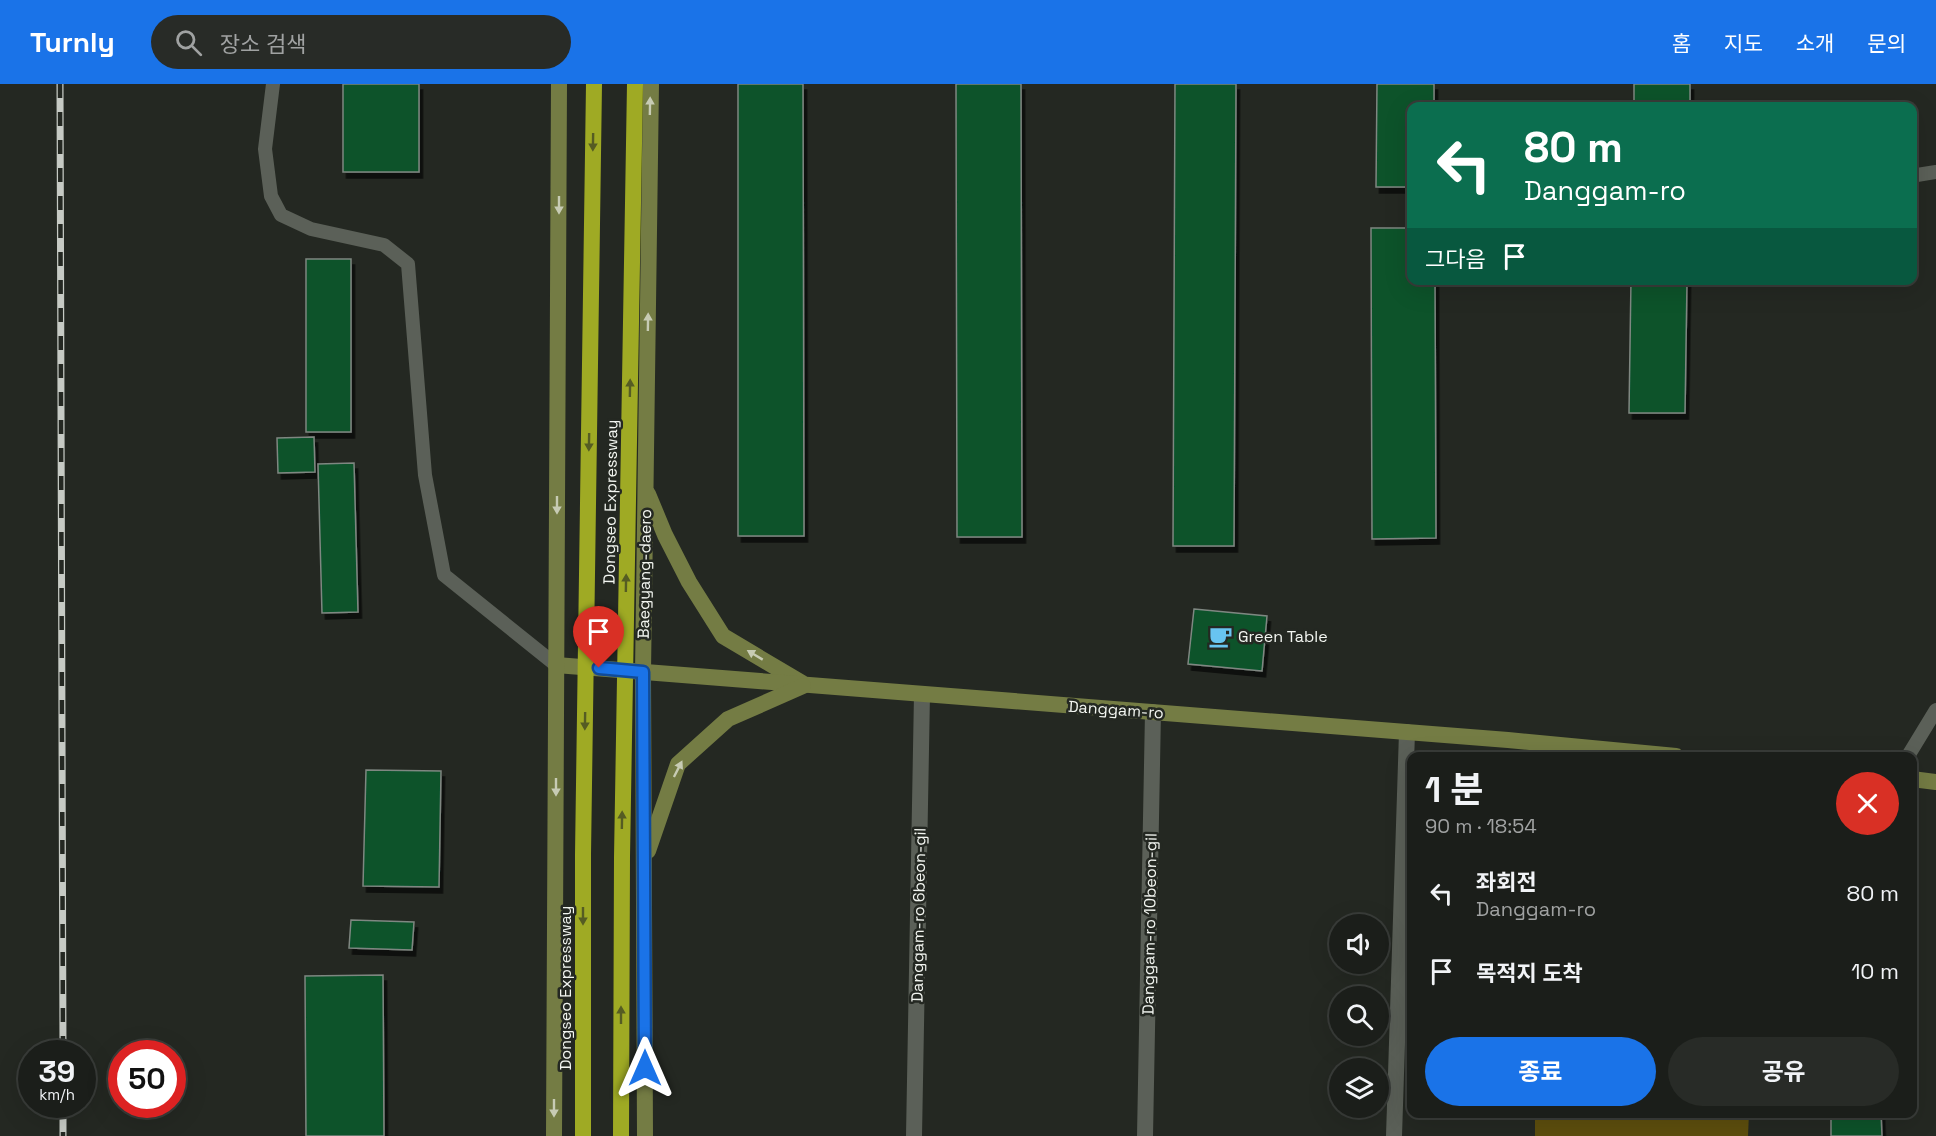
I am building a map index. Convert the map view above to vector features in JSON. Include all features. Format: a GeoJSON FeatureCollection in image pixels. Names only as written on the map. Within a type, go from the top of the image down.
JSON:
{"type":"FeatureCollection","features":[{"type":"Feature","properties":{"kind":"highway","name":"Dongseo Expressway"},"geometry":{"type":"LineString","coordinates":[[582,1136],[583,854],[594,84]]}},
{"type":"Feature","properties":{"kind":"highway","name":"Dongseo Expressway"},"geometry":{"type":"LineString","coordinates":[[621,1136],[622,857],[635,84]]}},
{"type":"Feature","properties":{"kind":"main road"},"geometry":{"type":"LineString","coordinates":[[554,1136],[560,84]]}},
{"type":"Feature","properties":{"kind":"main road","name":"Baegyang-daero"},"geometry":{"type":"LineString","coordinates":[[645,1136],[643,672],[651,84]]}},
{"type":"Feature","properties":{"kind":"main road"},"geometry":{"type":"LineString","coordinates":[[645,487],[688,582],[723,636],[806,685]]}},
{"type":"Feature","properties":{"kind":"main road","name":"Danggam-ro"},"geometry":{"type":"LineString","coordinates":[[556,665],[1407,732],[1631,752]]}},
{"type":"Feature","properties":{"kind":"main road"},"geometry":{"type":"LineString","coordinates":[[644,863],[678,764],[728,719],[806,685]]}},
{"type":"Feature","properties":{"kind":"main road"},"geometry":{"type":"LineString","coordinates":[[1917,780],[1936,782]]}},
{"type":"Feature","properties":{"kind":"street","name":"Danggam-ro 6beon-gil"},"geometry":{"type":"LineString","coordinates":[[914,1136],[922,694]]}},
{"type":"Feature","properties":{"kind":"street","name":"Danggam-ro 10beon-gil"},"geometry":{"type":"LineString","coordinates":[[1145,1136],[1153,712]]}},
{"type":"Feature","properties":{"kind":"street"},"geometry":{"type":"LineString","coordinates":[[1394,1136],[1407,732]]}},
{"type":"Feature","properties":{"kind":"lane"},"geometry":{"type":"LineString","coordinates":[[273,84],[265,149],[271,196],[281,215],[311,229],[384,245],[408,264],[425,475],[444,575],[556,665]]}},
{"type":"Feature","properties":{"kind":"lane"},"geometry":{"type":"LineString","coordinates":[[1917,175],[1936,172]]}},
{"type":"Feature","properties":{"kind":"lane"},"geometry":{"type":"LineString","coordinates":[[1910,752],[1936,710]]}},
{"type":"Feature","properties":{"kind":"shaded area"},"geometry":{"type":"Polygon","coordinates":[[[1535,1118],[1749,1118],[1748,1136],[1535,1136],[1535,1118]]]}},
{"type":"Feature","properties":{"kind":"building"},"geometry":{"type":"Polygon","coordinates":[[[343,84],[419,84],[419,172],[343,172],[343,84]]]}},
{"type":"Feature","properties":{"kind":"building"},"geometry":{"type":"Polygon","coordinates":[[[738,84],[803,84],[804,536],[738,536],[738,84]]]}},
{"type":"Feature","properties":{"kind":"building"},"geometry":{"type":"Polygon","coordinates":[[[956,84],[1021,84],[1022,537],[957,537],[956,84]]]}},
{"type":"Feature","properties":{"kind":"building"},"geometry":{"type":"Polygon","coordinates":[[[1175,84],[1236,84],[1234,546],[1173,546],[1175,84]]]}},
{"type":"Feature","properties":{"kind":"building"},"geometry":{"type":"Polygon","coordinates":[[[1377,84],[1434,84],[1434,102],[1407,102],[1407,187],[1376,187],[1377,84]]]}},
{"type":"Feature","properties":{"kind":"building"},"geometry":{"type":"Polygon","coordinates":[[[1634,84],[1690,84],[1690,102],[1634,102],[1634,84]]]}},
{"type":"Feature","properties":{"kind":"building"},"geometry":{"type":"Polygon","coordinates":[[[1371,228],[1407,228],[1407,285],[1435,285],[1436,538],[1372,539],[1371,228]]]}},
{"type":"Feature","properties":{"kind":"building"},"geometry":{"type":"Polygon","coordinates":[[[306,259],[351,259],[351,432],[306,432],[306,259]]]}},
{"type":"Feature","properties":{"kind":"building"},"geometry":{"type":"Polygon","coordinates":[[[1631,285],[1687,285],[1685,413],[1629,413],[1631,285]]]}},
{"type":"Feature","properties":{"kind":"building"},"geometry":{"type":"Polygon","coordinates":[[[314,437],[315,472],[278,473],[277,438],[314,437]]]}},
{"type":"Feature","properties":{"kind":"building"},"geometry":{"type":"Polygon","coordinates":[[[354,463],[358,612],[322,613],[318,464],[354,463]]]}},
{"type":"Feature","properties":{"kind":"building"},"geometry":{"type":"Polygon","coordinates":[[[1194,609],[1267,616],[1262,671],[1188,664],[1194,609]]]}},
{"type":"Feature","properties":{"kind":"building"},"geometry":{"type":"Polygon","coordinates":[[[366,770],[441,771],[439,887],[363,886],[366,770]]]}},
{"type":"Feature","properties":{"kind":"building"},"geometry":{"type":"Polygon","coordinates":[[[351,920],[414,922],[412,950],[349,948],[351,920]]]}},
{"type":"Feature","properties":{"kind":"building"},"geometry":{"type":"Polygon","coordinates":[[[383,975],[384,1136],[306,1136],[305,976],[383,975]]]}},
{"type":"Feature","properties":{"kind":"building"},"geometry":{"type":"Polygon","coordinates":[[[1831,1118],[1881,1118],[1882,1136],[1831,1136],[1831,1118]]]}},
{"type":"Feature","properties":{"kind":"railway"},"geometry":{"type":"LineString","coordinates":[[60,84],[63,1040]]}},
{"type":"Feature","properties":{"kind":"railway"},"geometry":{"type":"LineString","coordinates":[[63,1118],[63,1136]]}},
{"type":"Feature","properties":{"kind":"place","name":"Green Table"},"geometry":{"type":"Point","coordinates":[1220,636]}},
{"type":"Feature","properties":{"kind":"route"},"geometry":{"type":"LineString","coordinates":[[599,668],[643,672],[645,1068]]}}]}
